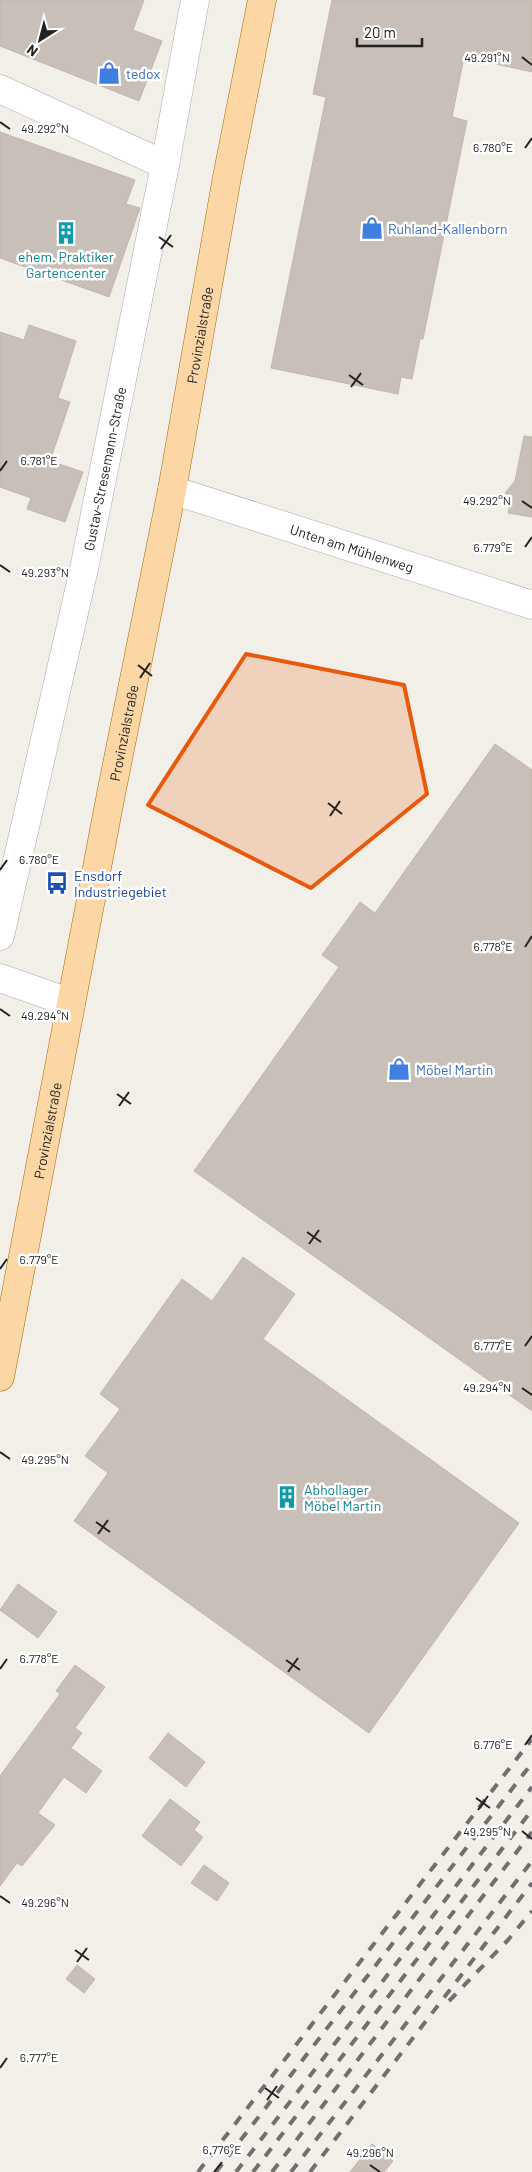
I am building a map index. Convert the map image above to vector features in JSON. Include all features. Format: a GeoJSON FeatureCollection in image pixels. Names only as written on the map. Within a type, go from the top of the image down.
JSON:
{"type":"FeatureCollection","features":[{"type":"Feature","properties":{"kind":"main road","name":"Provinzialstraße"},"geometry":{"type":"LineString","coordinates":[[0,1377],[172,490],[262,0]]}},
{"type":"Feature","properties":{"kind":"street","name":"Gustav-Stresemann-Straße"},"geometry":{"type":"LineString","coordinates":[[0,936],[84,569],[165,165],[195,0]]}},
{"type":"Feature","properties":{"kind":"street"},"geometry":{"type":"LineString","coordinates":[[0,89],[165,165]]}},
{"type":"Feature","properties":{"kind":"street","name":"Unten am Mühlenweg"},"geometry":{"type":"LineString","coordinates":[[172,490],[532,605]]}},
{"type":"Feature","properties":{"kind":"street"},"geometry":{"type":"LineString","coordinates":[[0,978],[71,1003]]}},
{"type":"Feature","properties":{"kind":"highlighted area"},"geometry":{"type":"Polygon","coordinates":[[[246,654],[404,685],[427,794],[311,888],[148,805],[246,654]]]}},
{"type":"Feature","properties":{"kind":"building","name":"tedox"},"geometry":{"type":"Polygon","coordinates":[[[0,0],[144,0],[133,30],[162,41],[139,101],[0,46],[0,0]]]}},
{"type":"Feature","properties":{"kind":"building","name":"Ruhland-Kallenborn"},"geometry":{"type":"Polygon","coordinates":[[[332,0],[532,0],[532,72],[464,57],[452,117],[467,121],[423,339],[420,339],[412,379],[401,377],[398,394],[271,368],[326,97],[313,94],[332,0]]]}},
{"type":"Feature","properties":{"kind":"building","name":"ehem. Praktiker Gartencenter"},"geometry":{"type":"Polygon","coordinates":[[[0,132],[135,180],[126,204],[140,208],[109,297],[0,258],[0,132]]]}},
{"type":"Feature","properties":{"kind":"building"},"geometry":{"type":"Polygon","coordinates":[[[29,325],[76,341],[58,398],[70,402],[50,461],[83,472],[65,522],[27,509],[31,498],[0,487],[0,332],[24,340],[29,325]]]}},
{"type":"Feature","properties":{"kind":"building"},"geometry":{"type":"Polygon","coordinates":[[[524,436],[532,437],[532,517],[508,513],[511,498],[505,493],[515,481],[524,436]]]}},
{"type":"Feature","properties":{"kind":"building","name":"Möbel Martin"},"geometry":{"type":"Polygon","coordinates":[[[495,744],[532,770],[532,1411],[194,1171],[339,967],[322,955],[360,902],[375,913],[495,744]]]}},
{"type":"Feature","properties":{"kind":"building","name":"Abhollager Möbel Martin"},"geometry":{"type":"Polygon","coordinates":[[[243,1257],[295,1294],[263,1339],[519,1523],[369,1733],[74,1521],[108,1473],[85,1456],[120,1409],[100,1394],[182,1279],[212,1301],[243,1257]]]}},
{"type":"Feature","properties":{"kind":"building"},"geometry":{"type":"Polygon","coordinates":[[[18,1584],[57,1612],[38,1638],[0,1610],[18,1584]]]}},
{"type":"Feature","properties":{"kind":"building"},"geometry":{"type":"Polygon","coordinates":[[[75,1665],[105,1687],[75,1728],[82,1733],[71,1748],[102,1771],[86,1793],[64,1777],[38,1813],[55,1825],[22,1866],[17,1863],[0,1886],[0,1776],[60,1694],[56,1691],[75,1665]]]}},
{"type":"Feature","properties":{"kind":"building"},"geometry":{"type":"Polygon","coordinates":[[[168,1733],[205,1762],[186,1787],[149,1758],[168,1733]]]}},
{"type":"Feature","properties":{"kind":"building"},"geometry":{"type":"Polygon","coordinates":[[[170,1799],[200,1822],[194,1830],[203,1837],[181,1866],[142,1836],[170,1799]]]}},
{"type":"Feature","properties":{"kind":"building"},"geometry":{"type":"Polygon","coordinates":[[[204,1865],[229,1883],[217,1901],[191,1883],[204,1865]]]}},
{"type":"Feature","properties":{"kind":"building"},"geometry":{"type":"Polygon","coordinates":[[[77,1965],[95,1979],[84,1993],[66,1979],[77,1965]]]}},
{"type":"Feature","properties":{"kind":"building"},"geometry":{"type":"Polygon","coordinates":[[[372,2144],[393,2161],[384,2172],[350,2172],[372,2144]]]}},
{"type":"Feature","properties":{"kind":"railway"},"geometry":{"type":"LineString","coordinates":[[198,2172],[532,1739]]}},
{"type":"Feature","properties":{"kind":"railway"},"geometry":{"type":"LineString","coordinates":[[216,2172],[532,1763]]}},
{"type":"Feature","properties":{"kind":"railway"},"geometry":{"type":"LineString","coordinates":[[236,2172],[532,1787]]}},
{"type":"Feature","properties":{"kind":"railway"},"geometry":{"type":"LineString","coordinates":[[253,2172],[532,1810]]}},
{"type":"Feature","properties":{"kind":"railway"},"geometry":{"type":"LineString","coordinates":[[272,2172],[532,1832]]}},
{"type":"Feature","properties":{"kind":"railway"},"geometry":{"type":"LineString","coordinates":[[291,2172],[532,1861]]}},
{"type":"Feature","properties":{"kind":"railway"},"geometry":{"type":"LineString","coordinates":[[310,2172],[532,1883]]}},
{"type":"Feature","properties":{"kind":"railway"},"geometry":{"type":"LineString","coordinates":[[449,2001],[508,1940],[532,1911]]}},
{"type":"Feature","properties":{"kind":"place","name":"tedox"},"geometry":{"type":"Point","coordinates":[109,73]}},
{"type":"Feature","properties":{"kind":"place","name":"Ruhland-Kallenborn"},"geometry":{"type":"Point","coordinates":[372,228]}},
{"type":"Feature","properties":{"kind":"place","name":"ehem. Praktiker Gartencenter"},"geometry":{"type":"Point","coordinates":[66,233]}},
{"type":"Feature","properties":{"kind":"place","name":"Ensdorf Industriegebiet"},"geometry":{"type":"Point","coordinates":[57,883]}},
{"type":"Feature","properties":{"kind":"place","name":"Möbel Martin"},"geometry":{"type":"Point","coordinates":[399,1069]}},
{"type":"Feature","properties":{"kind":"place","name":"Abhollager Möbel Martin"},"geometry":{"type":"Point","coordinates":[287,1497]}}]}
